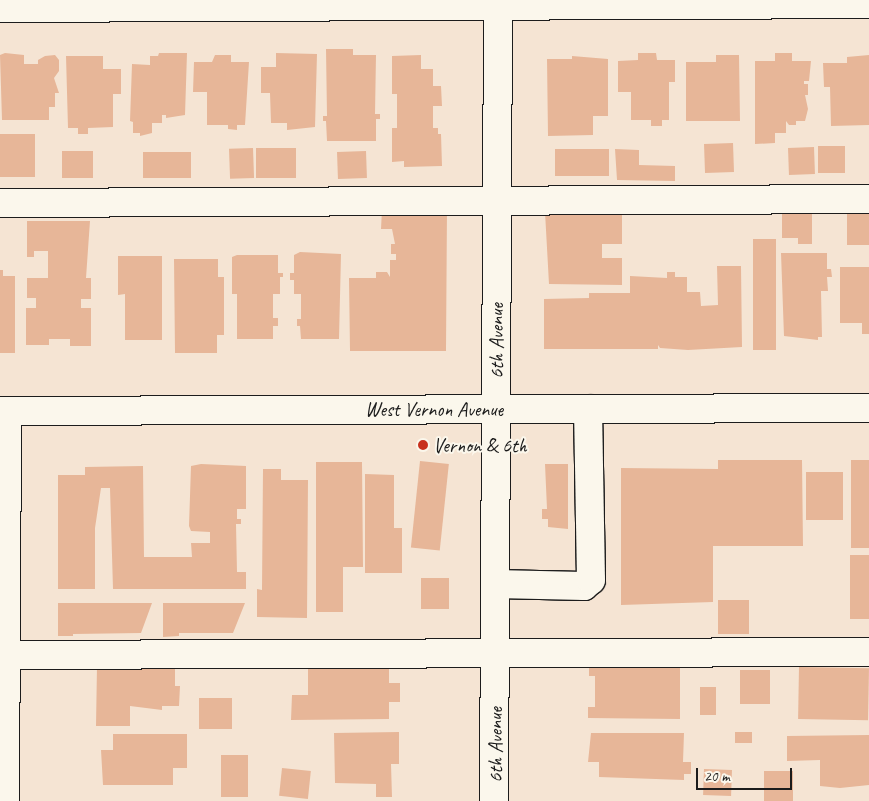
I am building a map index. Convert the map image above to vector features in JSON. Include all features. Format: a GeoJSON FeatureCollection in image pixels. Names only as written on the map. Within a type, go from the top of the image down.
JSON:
{"type":"FeatureCollection","features":[{"type":"Feature","properties":{"kind":"street"},"geometry":{"type":"LineString","coordinates":[[0,8],[498,3],[869,4]]}},
{"type":"Feature","properties":{"kind":"street","name":"6th Avenue"},"geometry":{"type":"LineString","coordinates":[[494,801],[498,3]]}},
{"type":"Feature","properties":{"kind":"street"},"geometry":{"type":"LineString","coordinates":[[0,203],[869,199]]}},
{"type":"Feature","properties":{"kind":"street","name":"West Vernon Avenue"},"geometry":{"type":"LineString","coordinates":[[4,411],[869,408]]}},
{"type":"Feature","properties":{"kind":"street"},"geometry":{"type":"LineString","coordinates":[[495,584],[584,586],[591,580],[588,409]]}},
{"type":"Feature","properties":{"kind":"street"},"geometry":{"type":"LineString","coordinates":[[4,411],[3,655],[5,801]]}},
{"type":"Feature","properties":{"kind":"street"},"geometry":{"type":"LineString","coordinates":[[3,655],[869,652]]}},
{"type":"Feature","properties":{"kind":"building"},"geometry":{"type":"Polygon","coordinates":[[[326,49],[353,49],[353,55],[376,55],[375,114],[380,114],[380,119],[376,119],[376,141],[327,141],[326,121],[323,121],[323,116],[327,116],[326,49]]]}},
{"type":"Feature","properties":{"kind":"building"},"geometry":{"type":"Polygon","coordinates":[[[5,53],[24,55],[24,64],[38,64],[38,60],[45,56],[55,55],[59,60],[59,71],[54,78],[59,93],[55,93],[55,107],[49,107],[49,120],[2,120],[0,55],[5,53]]]}},
{"type":"Feature","properties":{"kind":"building"},"geometry":{"type":"Polygon","coordinates":[[[159,53],[187,53],[185,115],[166,118],[166,115],[162,115],[162,123],[152,123],[152,133],[140,136],[140,133],[133,133],[133,122],[130,121],[132,64],[150,65],[150,56],[158,56],[159,53]]]}},
{"type":"Feature","properties":{"kind":"building"},"geometry":{"type":"Polygon","coordinates":[[[276,53],[317,54],[315,127],[287,130],[287,123],[271,123],[270,93],[261,93],[261,67],[276,67],[276,53]]]}},
{"type":"Feature","properties":{"kind":"building"},"geometry":{"type":"Polygon","coordinates":[[[638,53],[656,53],[657,60],[675,60],[675,82],[669,82],[669,120],[662,120],[662,126],[651,126],[651,120],[631,120],[631,92],[618,92],[618,61],[638,60],[638,53]]]}},
{"type":"Feature","properties":{"kind":"building"},"geometry":{"type":"Polygon","coordinates":[[[775,53],[792,53],[792,61],[811,61],[809,81],[804,81],[804,84],[808,84],[808,95],[805,95],[808,109],[805,121],[796,121],[796,125],[789,125],[786,121],[786,133],[775,133],[775,143],[755,144],[755,61],[775,61],[775,53]]]}},
{"type":"Feature","properties":{"kind":"building"},"geometry":{"type":"Polygon","coordinates":[[[215,55],[231,55],[231,62],[249,62],[245,125],[237,125],[237,130],[228,129],[228,125],[207,125],[207,92],[193,92],[194,62],[212,62],[215,55]]]}},
{"type":"Feature","properties":{"kind":"building"},"geometry":{"type":"Polygon","coordinates":[[[421,55],[421,69],[433,69],[433,86],[441,86],[442,106],[433,106],[433,128],[438,128],[438,134],[441,134],[442,166],[404,167],[404,161],[392,162],[392,128],[397,128],[397,94],[392,94],[392,56],[421,55]]]}},
{"type":"Feature","properties":{"kind":"building"},"geometry":{"type":"Polygon","coordinates":[[[716,55],[739,55],[740,121],[686,121],[686,62],[716,62],[716,55]]]}},
{"type":"Feature","properties":{"kind":"building"},"geometry":{"type":"Polygon","coordinates":[[[869,55],[869,125],[831,126],[830,87],[824,87],[823,63],[847,63],[847,57],[869,55]]]}},
{"type":"Feature","properties":{"kind":"building"},"geometry":{"type":"Polygon","coordinates":[[[66,56],[103,56],[103,69],[121,69],[121,94],[113,94],[113,127],[88,128],[88,134],[78,134],[78,128],[68,128],[66,56]]]}},
{"type":"Feature","properties":{"kind":"building"},"geometry":{"type":"Polygon","coordinates":[[[572,56],[608,59],[608,116],[593,116],[593,135],[548,136],[547,59],[572,59],[572,56]]]}},
{"type":"Feature","properties":{"kind":"building"},"geometry":{"type":"Polygon","coordinates":[[[0,134],[35,134],[35,177],[0,177],[0,134]]]}},
{"type":"Feature","properties":{"kind":"building"},"geometry":{"type":"Polygon","coordinates":[[[733,143],[734,172],[705,173],[704,144],[733,143]]]}},
{"type":"Feature","properties":{"kind":"building"},"geometry":{"type":"Polygon","coordinates":[[[818,146],[845,146],[845,173],[818,173],[818,146]]]}},
{"type":"Feature","properties":{"kind":"building"},"geometry":{"type":"Polygon","coordinates":[[[814,147],[815,174],[789,175],[788,148],[814,147]]]}},
{"type":"Feature","properties":{"kind":"building"},"geometry":{"type":"Polygon","coordinates":[[[253,148],[254,178],[230,179],[229,149],[253,148]]]}},
{"type":"Feature","properties":{"kind":"building"},"geometry":{"type":"Polygon","coordinates":[[[256,148],[296,148],[296,178],[256,178],[256,148]]]}},
{"type":"Feature","properties":{"kind":"building"},"geometry":{"type":"Polygon","coordinates":[[[555,149],[609,149],[609,176],[555,176],[555,149]]]}},
{"type":"Feature","properties":{"kind":"building"},"geometry":{"type":"Polygon","coordinates":[[[615,149],[639,150],[639,165],[675,166],[675,181],[617,180],[615,149]]]}},
{"type":"Feature","properties":{"kind":"building"},"geometry":{"type":"Polygon","coordinates":[[[62,151],[93,151],[93,178],[62,178],[62,151]]]}},
{"type":"Feature","properties":{"kind":"building"},"geometry":{"type":"Polygon","coordinates":[[[366,151],[367,178],[338,179],[337,152],[366,151]]]}},
{"type":"Feature","properties":{"kind":"building"},"geometry":{"type":"Polygon","coordinates":[[[143,152],[191,152],[191,178],[143,178],[143,152]]]}},
{"type":"Feature","properties":{"kind":"building"},"geometry":{"type":"Polygon","coordinates":[[[382,209],[447,209],[446,351],[350,351],[349,278],[376,278],[376,272],[387,272],[390,277],[390,260],[396,260],[396,254],[391,254],[391,244],[395,244],[392,229],[381,229],[382,209]]]}},
{"type":"Feature","properties":{"kind":"building"},"geometry":{"type":"Polygon","coordinates":[[[782,211],[812,211],[812,244],[798,244],[798,238],[782,238],[782,211]]]}},
{"type":"Feature","properties":{"kind":"building"},"geometry":{"type":"Polygon","coordinates":[[[545,212],[622,215],[622,244],[602,244],[602,258],[622,258],[622,285],[549,284],[545,212]]]}},
{"type":"Feature","properties":{"kind":"building"},"geometry":{"type":"Polygon","coordinates":[[[847,212],[869,212],[869,245],[847,245],[847,212]]]}},
{"type":"Feature","properties":{"kind":"building"},"geometry":{"type":"Polygon","coordinates":[[[27,221],[90,221],[86,278],[91,278],[91,299],[81,299],[81,308],[91,308],[91,346],[70,346],[70,339],[49,339],[49,345],[26,345],[26,308],[36,308],[36,298],[27,298],[27,278],[48,278],[48,251],[34,251],[34,257],[27,257],[27,221]]]}},
{"type":"Feature","properties":{"kind":"building"},"geometry":{"type":"Polygon","coordinates":[[[753,239],[776,239],[776,350],[753,350],[753,239]]]}},
{"type":"Feature","properties":{"kind":"building"},"geometry":{"type":"Polygon","coordinates":[[[300,252],[341,254],[339,339],[301,339],[300,326],[297,326],[297,319],[301,319],[301,294],[294,294],[294,280],[290,280],[290,273],[294,273],[294,255],[300,252]]]}},
{"type":"Feature","properties":{"kind":"building"},"geometry":{"type":"Polygon","coordinates":[[[781,253],[827,253],[827,269],[831,269],[832,277],[827,277],[828,291],[821,291],[822,337],[818,337],[818,340],[784,336],[781,253]]]}},
{"type":"Feature","properties":{"kind":"building"},"geometry":{"type":"Polygon","coordinates":[[[237,255],[278,255],[278,273],[283,273],[283,277],[280,277],[280,294],[273,294],[273,318],[278,318],[278,326],[273,326],[273,339],[237,339],[237,294],[232,294],[232,257],[237,255]]]}},
{"type":"Feature","properties":{"kind":"building"},"geometry":{"type":"Polygon","coordinates":[[[118,256],[162,256],[162,340],[125,340],[125,294],[118,295],[118,256]]]}},
{"type":"Feature","properties":{"kind":"building"},"geometry":{"type":"Polygon","coordinates":[[[174,259],[218,259],[218,277],[224,277],[224,335],[217,335],[217,353],[175,353],[174,259]]]}},
{"type":"Feature","properties":{"kind":"building"},"geometry":{"type":"Polygon","coordinates":[[[717,266],[741,266],[742,347],[688,350],[660,348],[658,345],[658,349],[544,349],[544,299],[589,298],[589,293],[630,293],[630,276],[667,278],[667,272],[675,272],[675,277],[687,277],[687,292],[700,292],[701,306],[718,305],[717,266]]]}},
{"type":"Feature","properties":{"kind":"building"},"geometry":{"type":"Polygon","coordinates":[[[840,267],[869,267],[869,334],[862,334],[862,323],[840,323],[840,267]]]}},
{"type":"Feature","properties":{"kind":"building"},"geometry":{"type":"Polygon","coordinates":[[[0,270],[3,270],[3,276],[15,276],[15,353],[0,353],[0,270]]]}},
{"type":"Feature","properties":{"kind":"building"},"geometry":{"type":"Polygon","coordinates":[[[718,460],[802,460],[803,546],[713,546],[713,602],[621,605],[621,468],[718,469],[718,460]]]}},
{"type":"Feature","properties":{"kind":"building"},"geometry":{"type":"Polygon","coordinates":[[[851,460],[869,460],[869,548],[851,548],[851,460]]]}},
{"type":"Feature","properties":{"kind":"building"},"geometry":{"type":"Polygon","coordinates":[[[420,461],[449,464],[440,551],[411,548],[420,461]]]}},
{"type":"Feature","properties":{"kind":"building"},"geometry":{"type":"Polygon","coordinates":[[[316,462],[362,462],[363,567],[343,567],[343,612],[316,612],[316,462]]]}},
{"type":"Feature","properties":{"kind":"building"},"geometry":{"type":"Polygon","coordinates":[[[201,464],[246,466],[246,509],[237,509],[237,519],[241,519],[241,524],[236,524],[237,572],[246,572],[246,589],[113,589],[110,488],[101,488],[95,528],[95,589],[58,589],[58,475],[85,475],[85,467],[143,466],[144,557],[192,557],[191,543],[210,543],[210,532],[191,531],[189,526],[191,466],[201,464]]]}},
{"type":"Feature","properties":{"kind":"building"},"geometry":{"type":"Polygon","coordinates":[[[545,464],[568,464],[568,529],[548,527],[548,519],[542,519],[542,509],[547,509],[545,464]]]}},
{"type":"Feature","properties":{"kind":"building"},"geometry":{"type":"Polygon","coordinates":[[[263,469],[281,469],[281,480],[308,480],[307,618],[257,617],[257,589],[262,590],[263,469]]]}},
{"type":"Feature","properties":{"kind":"building"},"geometry":{"type":"Polygon","coordinates":[[[806,472],[843,472],[843,520],[806,520],[806,472]]]}},
{"type":"Feature","properties":{"kind":"building"},"geometry":{"type":"Polygon","coordinates":[[[365,474],[394,475],[394,528],[402,528],[402,573],[365,573],[365,474]]]}},
{"type":"Feature","properties":{"kind":"building"},"geometry":{"type":"Polygon","coordinates":[[[850,555],[869,555],[869,619],[850,619],[850,555]]]}},
{"type":"Feature","properties":{"kind":"building"},"geometry":{"type":"Polygon","coordinates":[[[421,578],[449,578],[449,609],[421,609],[421,578]]]}},
{"type":"Feature","properties":{"kind":"building"},"geometry":{"type":"Polygon","coordinates":[[[718,600],[749,600],[749,634],[718,634],[718,600]]]}},
{"type":"Feature","properties":{"kind":"building"},"geometry":{"type":"Polygon","coordinates":[[[58,603],[152,603],[141,633],[58,636],[58,603]]]}},
{"type":"Feature","properties":{"kind":"building"},"geometry":{"type":"Polygon","coordinates":[[[163,603],[245,603],[233,633],[179,633],[179,636],[163,637],[163,603]]]}},
{"type":"Feature","properties":{"kind":"building"},"geometry":{"type":"Polygon","coordinates":[[[589,664],[680,665],[680,719],[588,718],[588,707],[595,707],[595,676],[589,676],[589,664]]]}},
{"type":"Feature","properties":{"kind":"building"},"geometry":{"type":"Polygon","coordinates":[[[97,666],[175,667],[175,686],[180,686],[179,706],[162,706],[162,710],[130,706],[130,726],[96,726],[97,666]]]}},
{"type":"Feature","properties":{"kind":"building"},"geometry":{"type":"Polygon","coordinates":[[[308,667],[389,668],[389,683],[400,683],[400,702],[389,702],[389,719],[291,720],[292,695],[308,695],[308,667]]]}},
{"type":"Feature","properties":{"kind":"building"},"geometry":{"type":"Polygon","coordinates":[[[799,667],[869,668],[868,720],[798,719],[799,667]]]}},
{"type":"Feature","properties":{"kind":"building"},"geometry":{"type":"Polygon","coordinates":[[[740,670],[770,670],[770,704],[740,704],[740,670]]]}},
{"type":"Feature","properties":{"kind":"building"},"geometry":{"type":"Polygon","coordinates":[[[700,687],[716,687],[716,715],[700,715],[700,687]]]}},
{"type":"Feature","properties":{"kind":"building"},"geometry":{"type":"Polygon","coordinates":[[[199,698],[232,698],[232,729],[199,729],[199,698]]]}},
{"type":"Feature","properties":{"kind":"building"},"geometry":{"type":"Polygon","coordinates":[[[399,732],[399,764],[391,764],[392,797],[376,797],[376,784],[335,783],[334,733],[399,732]]]}},
{"type":"Feature","properties":{"kind":"building"},"geometry":{"type":"Polygon","coordinates":[[[735,732],[752,732],[752,743],[735,743],[735,732]]]}},
{"type":"Feature","properties":{"kind":"building"},"geometry":{"type":"Polygon","coordinates":[[[591,733],[684,733],[683,762],[691,762],[691,774],[684,774],[684,780],[599,777],[599,762],[588,762],[591,733]]]}},
{"type":"Feature","properties":{"kind":"building"},"geometry":{"type":"Polygon","coordinates":[[[113,734],[187,734],[187,768],[173,768],[173,785],[103,785],[101,750],[113,750],[113,734]]]}},
{"type":"Feature","properties":{"kind":"building"},"geometry":{"type":"Polygon","coordinates":[[[869,735],[869,785],[840,788],[820,786],[820,760],[787,761],[787,736],[869,735]]]}},
{"type":"Feature","properties":{"kind":"building"},"geometry":{"type":"Polygon","coordinates":[[[221,755],[248,755],[248,797],[221,797],[221,755]]]}},
{"type":"Feature","properties":{"kind":"building"},"geometry":{"type":"Polygon","coordinates":[[[282,768],[311,771],[308,799],[279,796],[282,768]]]}},
{"type":"Feature","properties":{"kind":"building"},"geometry":{"type":"Polygon","coordinates":[[[704,769],[732,770],[731,796],[703,795],[704,769]]]}},
{"type":"Feature","properties":{"kind":"building"},"geometry":{"type":"Polygon","coordinates":[[[764,771],[793,771],[793,801],[764,801],[764,771]]]}},
{"type":"Feature","properties":{"kind":"place","name":"Vernon & 6th"},"geometry":{"type":"Point","coordinates":[423,445]}}]}
